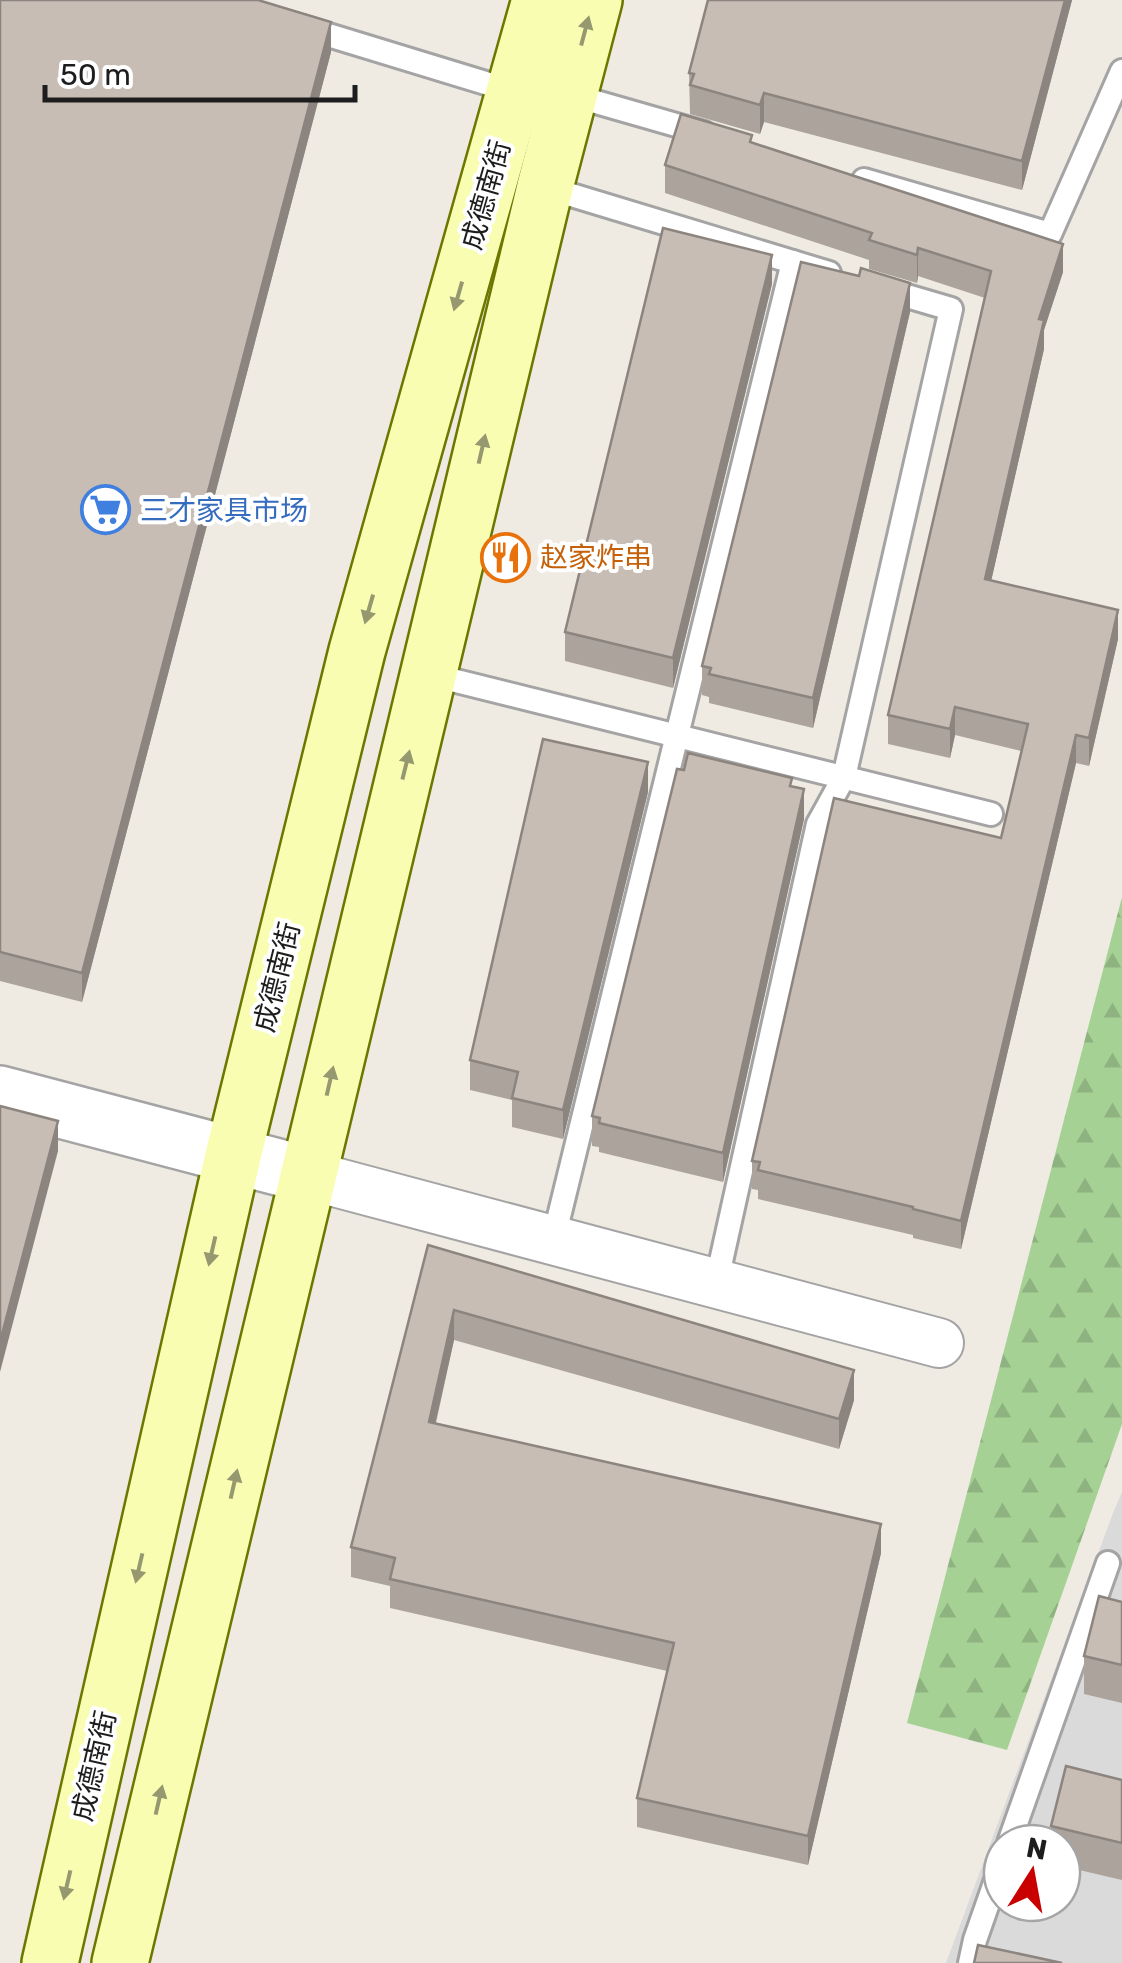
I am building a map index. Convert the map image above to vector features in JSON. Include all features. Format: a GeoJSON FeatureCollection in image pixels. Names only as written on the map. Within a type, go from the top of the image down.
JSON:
{"type":"FeatureCollection","features":[{"type":"Feature","properties":{"kind":"main road","name":"成德南街"},"geometry":{"type":"LineString","coordinates":[[50,1963],[233,1156],[358,651],[540,0]]}},
{"type":"Feature","properties":{"kind":"main road","name":"成德南街"},"geometry":{"type":"LineString","coordinates":[[120,1963],[545,187],[594,0]]}},
{"type":"Feature","properties":{"kind":"street"},"geometry":{"type":"LineString","coordinates":[[0,1094],[939,1343]]}},
{"type":"Feature","properties":{"kind":"lane"},"geometry":{"type":"LineString","coordinates":[[288,23],[515,92]]}},
{"type":"Feature","properties":{"kind":"lane"},"geometry":{"type":"LineString","coordinates":[[846,175],[1050,234],[1122,71]]}},
{"type":"Feature","properties":{"kind":"lane"},"geometry":{"type":"LineString","coordinates":[[568,94],[717,137]]}},
{"type":"Feature","properties":{"kind":"lane"},"geometry":{"type":"LineString","coordinates":[[545,187],[951,309],[844,777],[818,824],[716,1284]]}},
{"type":"Feature","properties":{"kind":"lane"},"geometry":{"type":"LineString","coordinates":[[552,1240],[793,262]]}},
{"type":"Feature","properties":{"kind":"lane"},"geometry":{"type":"LineString","coordinates":[[428,674],[991,814]]}},
{"type":"Feature","properties":{"kind":"lane"},"geometry":{"type":"LineString","coordinates":[[1016,1823],[1108,1563]]}},
{"type":"Feature","properties":{"kind":"lane"},"geometry":{"type":"LineString","coordinates":[[970,1963],[982,1920]]}},
{"type":"Feature","properties":{"kind":"shaded area"},"geometry":{"type":"Polygon","coordinates":[[[1122,1492],[1122,1963],[946,1963],[982,1866],[982,1923],[1082,1923],[1082,1823],[998,1823],[1122,1492]]]}},
{"type":"Feature","properties":{"kind":"green space"},"geometry":{"type":"Polygon","coordinates":[[[1122,897],[1122,1424],[1007,1750],[907,1723],[1122,897]]]}},
{"type":"Feature","properties":{"kind":"building","name":"三才家具市场"},"geometry":{"type":"Polygon","coordinates":[[[0,0],[258,0],[331,22],[82,973],[0,952],[0,0]]]}},
{"type":"Feature","properties":{"kind":"building"},"geometry":{"type":"Polygon","coordinates":[[[708,0],[1065,0],[1022,161],[764,93],[760,105],[690,85],[694,74],[689,73],[708,0]]]}},
{"type":"Feature","properties":{"kind":"building"},"geometry":{"type":"Polygon","coordinates":[[[681,114],[752,135],[750,142],[1063,244],[1039,319],[1044,320],[985,579],[1118,610],[1089,738],[1076,735],[961,1221],[758,1170],[760,1162],[752,1161],[834,798],[1001,838],[1028,724],[955,707],[950,729],[888,715],[991,271],[918,248],[917,255],[869,240],[872,233],[665,165],[681,114]]]}},
{"type":"Feature","properties":{"kind":"building"},"geometry":{"type":"Polygon","coordinates":[[[663,228],[772,255],[673,658],[565,632],[663,228]]]}},
{"type":"Feature","properties":{"kind":"building"},"geometry":{"type":"Polygon","coordinates":[[[801,262],[859,276],[861,268],[910,283],[813,698],[709,674],[711,668],[702,666],[801,262]]]}},
{"type":"Feature","properties":{"kind":"building"},"geometry":{"type":"Polygon","coordinates":[[[543,739],[648,762],[563,1110],[512,1098],[518,1072],[470,1060],[543,739]]]}},
{"type":"Feature","properties":{"kind":"building"},"geometry":{"type":"Polygon","coordinates":[[[688,753],[792,778],[790,786],[804,789],[723,1153],[599,1123],[600,1118],[592,1116],[677,769],[684,770],[688,753]]]}},
{"type":"Feature","properties":{"kind":"building"},"geometry":{"type":"Polygon","coordinates":[[[0,1106],[58,1121],[0,1342],[0,1106]]]}},
{"type":"Feature","properties":{"kind":"building"},"geometry":{"type":"Polygon","coordinates":[[[428,1245],[854,1370],[839,1419],[454,1310],[429,1422],[881,1524],[808,1836],[637,1798],[674,1643],[390,1579],[395,1558],[351,1547],[428,1245]]]}},
{"type":"Feature","properties":{"kind":"building"},"geometry":{"type":"Polygon","coordinates":[[[1099,1596],[1122,1602],[1122,1665],[1084,1656],[1099,1596]]]}},
{"type":"Feature","properties":{"kind":"building"},"geometry":{"type":"Polygon","coordinates":[[[1066,1766],[1122,1780],[1122,1843],[1082,1833],[1082,1823],[1052,1823],[1066,1766]]]}},
{"type":"Feature","properties":{"kind":"building"},"geometry":{"type":"Polygon","coordinates":[[[978,1945],[1062,1963],[974,1963],[978,1945]]]}},
{"type":"Feature","properties":{"kind":"place","name":"三才家具市场"},"geometry":{"type":"Point","coordinates":[105,510]}},
{"type":"Feature","properties":{"kind":"place","name":"赵家炸串"},"geometry":{"type":"Point","coordinates":[505,557]}}]}
